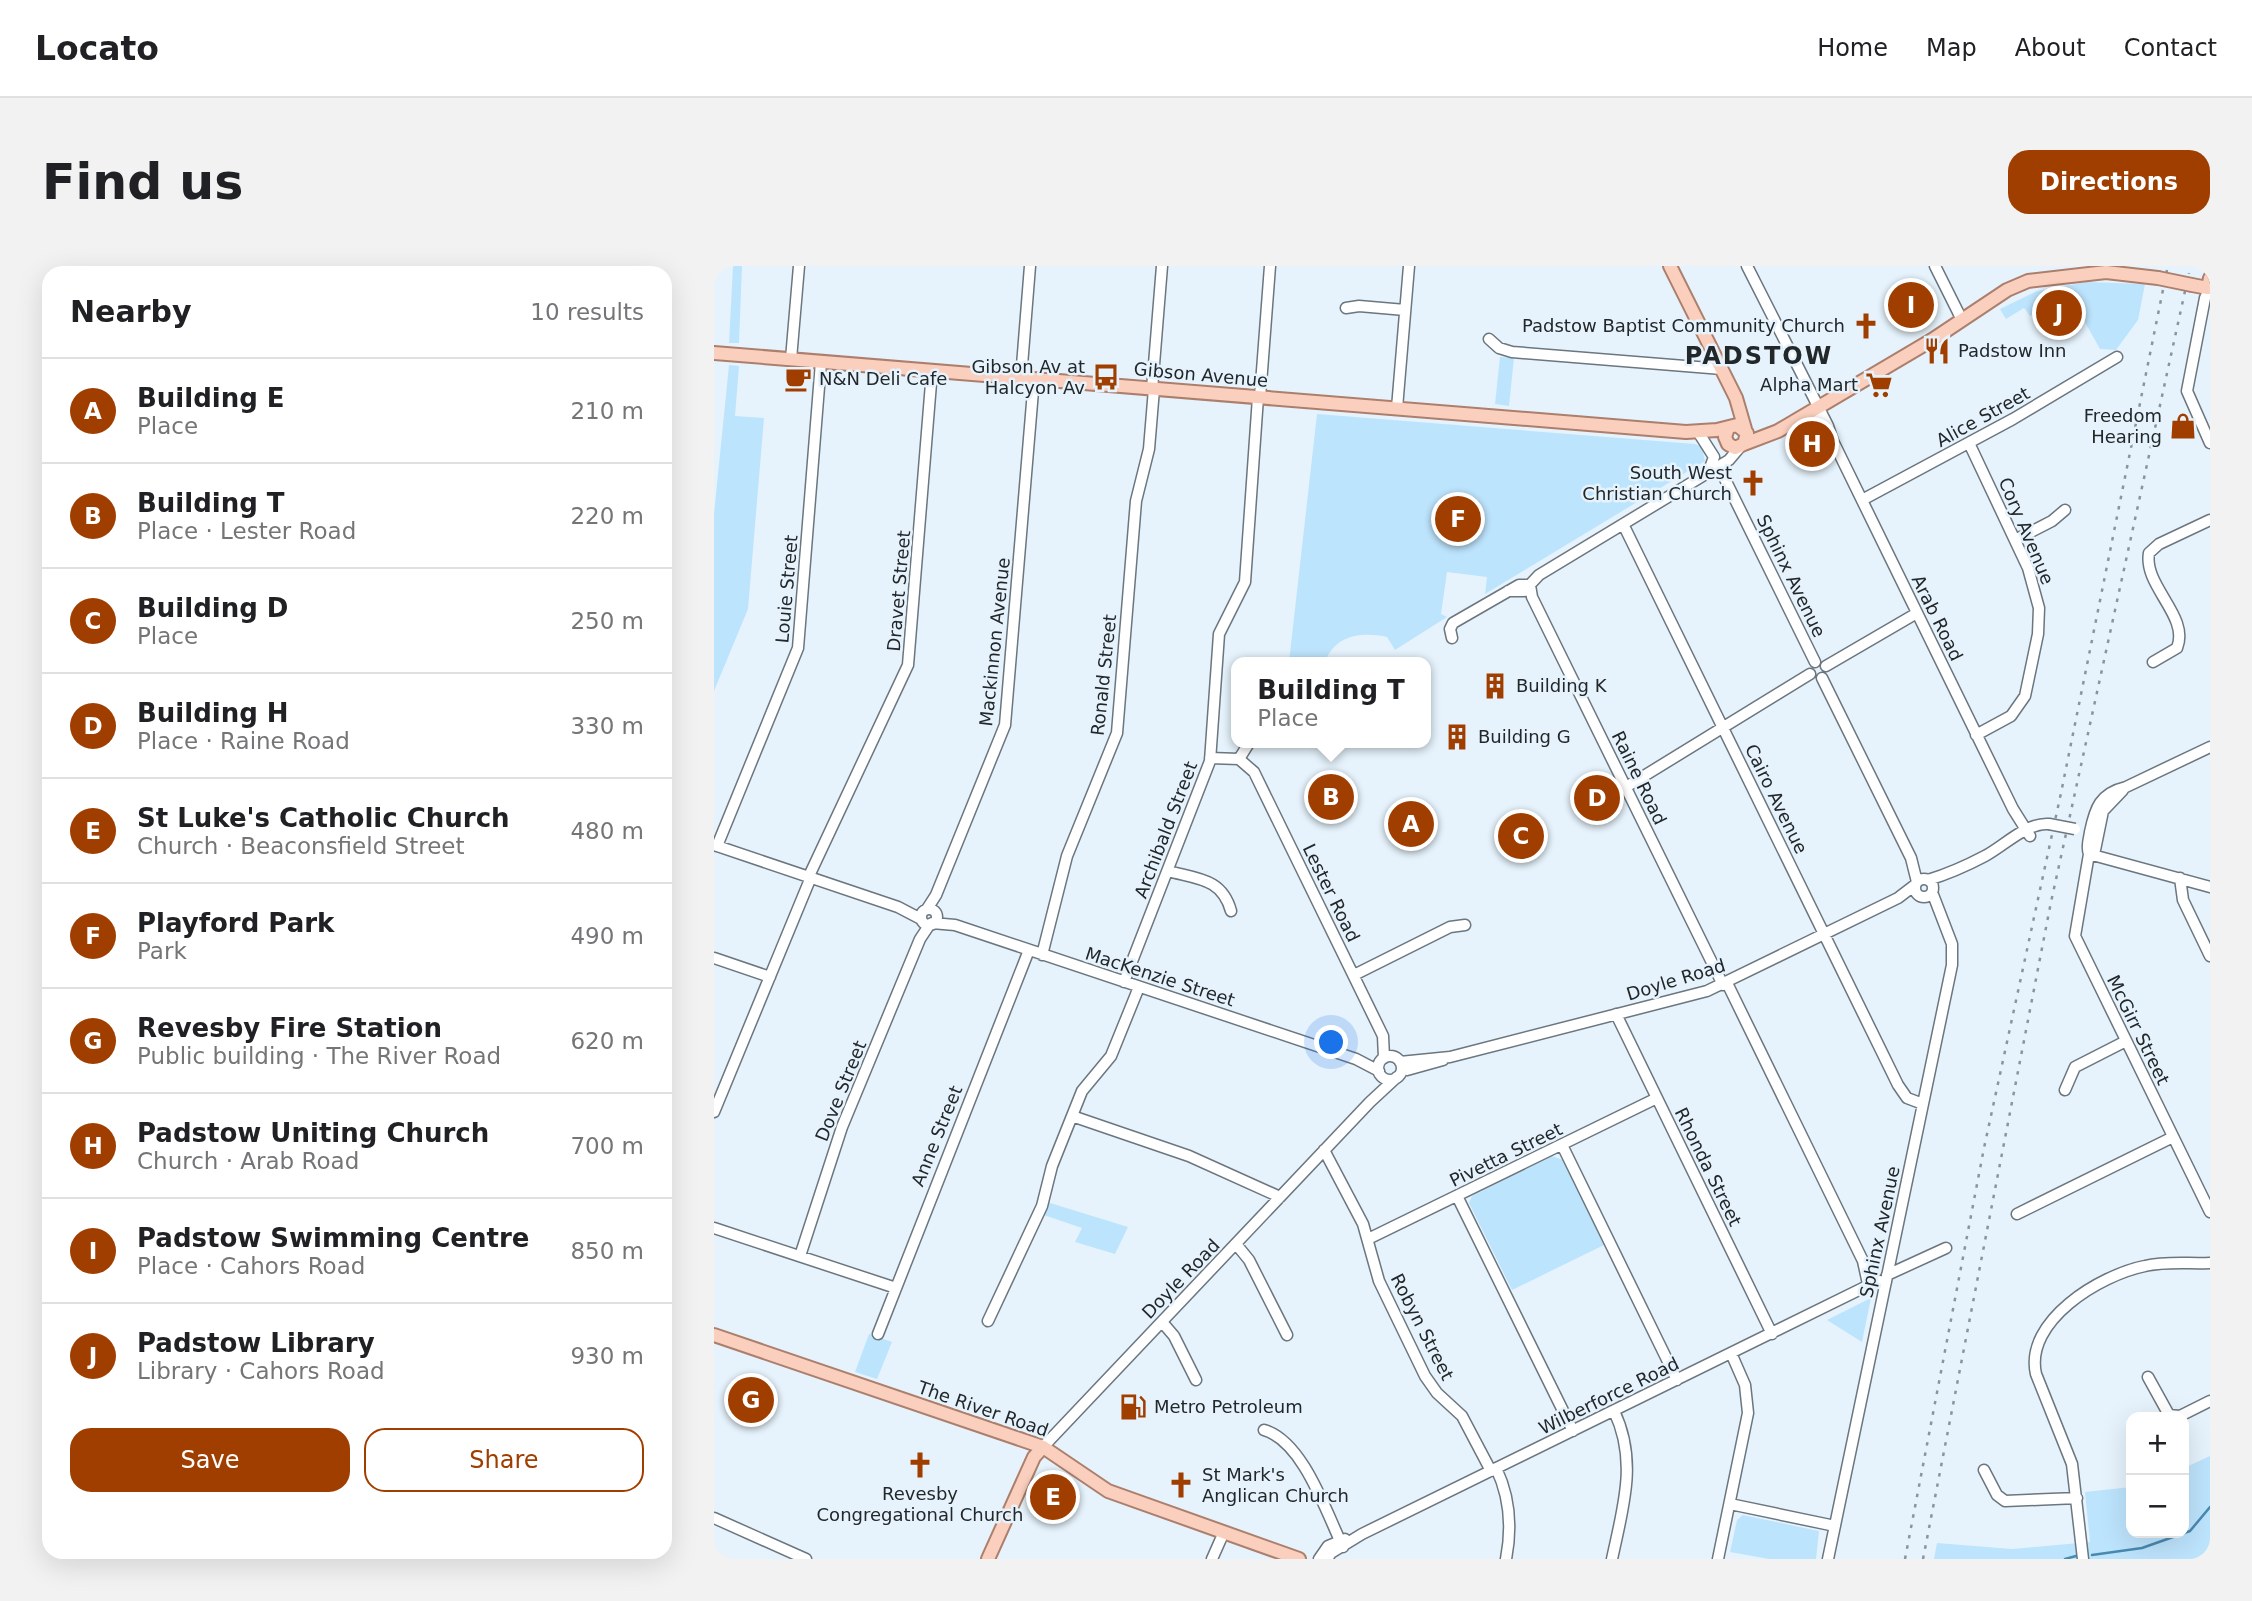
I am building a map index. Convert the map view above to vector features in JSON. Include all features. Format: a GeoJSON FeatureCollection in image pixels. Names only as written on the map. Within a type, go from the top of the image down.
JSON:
{"type":"FeatureCollection","features":[{"type":"Feature","properties":{"kind":"main road"},"geometry":{"type":"LineString","coordinates":[[1670,266],[1736,398],[1736,437],[1773,434],[2013,287],[2049,274],[2068,270],[2118,272],[2192,285],[2209,285]]}},
{"type":"Feature","properties":{"kind":"main road","name":"Gibson Avenue"},"geometry":{"type":"LineString","coordinates":[[714,353],[1736,437]]}},
{"type":"Feature","properties":{"kind":"main road","name":"Gibson Avenue"},"geometry":{"type":"LineString","coordinates":[[1686,432],[1736,437]]}},
{"type":"Feature","properties":{"kind":"main road","name":"The River Road"},"geometry":{"type":"LineString","coordinates":[[718,1338],[1043,1447],[1108,1491],[1299,1559]]}},
{"type":"Feature","properties":{"kind":"main road"},"geometry":{"type":"LineString","coordinates":[[988,1559],[1034,1457],[1043,1447]]}},
{"type":"Feature","properties":{"kind":"street"},"geometry":{"type":"LineString","coordinates":[[791,359],[799,266]]}},
{"type":"Feature","properties":{"kind":"street","name":"Mackinnon Avenue"},"geometry":{"type":"LineString","coordinates":[[928,916],[1006,717],[1028,379],[1030,266]]}},
{"type":"Feature","properties":{"kind":"street","name":"Ronald Street"},"geometry":{"type":"LineString","coordinates":[[1042,955],[1065,860],[1117,733],[1136,501],[1149,449],[1162,266]]}},
{"type":"Feature","properties":{"kind":"street","name":"Archibald Street"},"geometry":{"type":"LineString","coordinates":[[1124,982],[1210,758],[1219,634],[1245,586],[1270,266]]}},
{"type":"Feature","properties":{"kind":"street"},"geometry":{"type":"LineString","coordinates":[[1397,408],[1409,266]]}},
{"type":"Feature","properties":{"kind":"street","name":"Arab Road"},"geometry":{"type":"LineString","coordinates":[[1747,266],[1828,426],[2026,835]]}},
{"type":"Feature","properties":{"kind":"street"},"geometry":{"type":"LineString","coordinates":[[1935,266],[1962,320]]}},
{"type":"Feature","properties":{"kind":"street"},"geometry":{"type":"LineString","coordinates":[[2209,285],[2187,391],[2210,443]]}},
{"type":"Feature","properties":{"kind":"street"},"geometry":{"type":"LineString","coordinates":[[1346,308],[1359,306],[1405,310]]}},
{"type":"Feature","properties":{"kind":"street"},"geometry":{"type":"LineString","coordinates":[[2199,327],[2210,309]]}},
{"type":"Feature","properties":{"kind":"street"},"geometry":{"type":"LineString","coordinates":[[1489,339],[1499,348],[1512,352],[1722,369]]}},
{"type":"Feature","properties":{"kind":"street","name":"Alice Street"},"geometry":{"type":"LineString","coordinates":[[1862,500],[1969,443],[2117,357]]}},
{"type":"Feature","properties":{"kind":"street","name":"Louie Street"},"geometry":{"type":"LineString","coordinates":[[716,846],[797,652],[821,362]]}},
{"type":"Feature","properties":{"kind":"street","name":"Dravet Street"},"geometry":{"type":"LineString","coordinates":[[714,1112],[810,877],[908,665],[932,371]]}},
{"type":"Feature","properties":{"kind":"street"},"geometry":{"type":"LineString","coordinates":[[1700,435],[1714,457],[1708,473]]}},
{"type":"Feature","properties":{"kind":"street"},"geometry":{"type":"LineString","coordinates":[[1452,638],[1450,629],[1454,623],[1524,582],[1530,585],[1535,578],[1732,458],[1736,437]]}},
{"type":"Feature","properties":{"kind":"street","name":"Cory Avenue"},"geometry":{"type":"LineString","coordinates":[[1969,443],[2015,540],[2037,594],[2039,621],[2036,647],[2022,703],[2004,722],[1976,735]]}},
{"type":"Feature","properties":{"kind":"street","name":"Sphinx Avenue"},"geometry":{"type":"LineString","coordinates":[[1719,467],[1821,664]]}},
{"type":"Feature","properties":{"kind":"street"},"geometry":{"type":"LineString","coordinates":[[2015,540],[2052,522],[2065,510]]}},
{"type":"Feature","properties":{"kind":"street"},"geometry":{"type":"LineString","coordinates":[[2153,662],[2177,648],[2180,634],[2149,569],[2149,553],[2159,544],[2210,520]]}},
{"type":"Feature","properties":{"kind":"street","name":"Cairo Avenue"},"geometry":{"type":"LineString","coordinates":[[1623,524],[1900,1088],[1924,1100]]}},
{"type":"Feature","properties":{"kind":"street","name":"Raine Road"},"geometry":{"type":"LineString","coordinates":[[1530,585],[1532,597],[1863,1261],[1868,1284]]}},
{"type":"Feature","properties":{"kind":"street"},"geometry":{"type":"LineString","coordinates":[[1822,678],[1814,678],[1810,668],[1917,613]]}},
{"type":"Feature","properties":{"kind":"street"},"geometry":{"type":"LineString","coordinates":[[1821,664],[1822,678],[1924,887]]}},
{"type":"Feature","properties":{"kind":"street"},"geometry":{"type":"LineString","coordinates":[[1626,787],[1811,674]]}},
{"type":"Feature","properties":{"kind":"street"},"geometry":{"type":"LineString","coordinates":[[2210,747],[2126,787],[2113,790],[2101,800],[2089,854],[2210,887]]}},
{"type":"Feature","properties":{"kind":"street"},"geometry":{"type":"LineString","coordinates":[[1210,758],[1239,759],[1246,748]]}},
{"type":"Feature","properties":{"kind":"street","name":"Lester Road"},"geometry":{"type":"LineString","coordinates":[[1239,759],[1256,776],[1399,1068]]}},
{"type":"Feature","properties":{"kind":"street","name":"Doyle Road"},"geometry":{"type":"LineString","coordinates":[[1043,1447],[1370,1102],[1399,1068],[1725,984],[1987,855],[2026,835],[2038,824],[2094,833]]}},
{"type":"Feature","properties":{"kind":"street","name":"MacKenzie Street"},"geometry":{"type":"LineString","coordinates":[[716,846],[1356,1059],[1388,1079],[1399,1068],[1392,1056],[1383,1059],[1356,1059]]}},
{"type":"Feature","properties":{"kind":"street","name":"McGirr Street"},"geometry":{"type":"LineString","coordinates":[[2089,854],[2075,936],[2210,1212]]}},
{"type":"Feature","properties":{"kind":"street"},"geometry":{"type":"LineString","coordinates":[[1168,871],[1219,887],[1225,894],[1231,911]]}},
{"type":"Feature","properties":{"kind":"street"},"geometry":{"type":"LineString","coordinates":[[2180,878],[2183,900],[2210,957]]}},
{"type":"Feature","properties":{"kind":"street","name":"Sphinx Avenue"},"geometry":{"type":"LineString","coordinates":[[1828,1559],[1953,960],[1952,944],[1924,887]]}},
{"type":"Feature","properties":{"kind":"street","name":"Dove Street"},"geometry":{"type":"LineString","coordinates":[[800,1256],[842,1128],[928,916]]}},
{"type":"Feature","properties":{"kind":"street"},"geometry":{"type":"LineString","coordinates":[[1354,975],[1450,928],[1465,925]]}},
{"type":"Feature","properties":{"kind":"street","name":"Anne Street"},"geometry":{"type":"LineString","coordinates":[[878,1334],[1029,950]]}},
{"type":"Feature","properties":{"kind":"street"},"geometry":{"type":"LineString","coordinates":[[714,958],[770,976]]}},
{"type":"Feature","properties":{"kind":"street"},"geometry":{"type":"LineString","coordinates":[[988,1321],[1042,1206],[1052,1166],[1085,1086],[1111,1056],[1139,987]]}},
{"type":"Feature","properties":{"kind":"street","name":"Rhonda Street"},"geometry":{"type":"LineString","coordinates":[[1616,1014],[1772,1334]]}},
{"type":"Feature","properties":{"kind":"street","name":"Lester Road"},"geometry":{"type":"LineString","coordinates":[[1380,1073],[1383,1036]]}},
{"type":"Feature","properties":{"kind":"street"},"geometry":{"type":"LineString","coordinates":[[2065,1090],[2075,1067],[2126,1041]]}},
{"type":"Feature","properties":{"kind":"street","name":"Doyle Road"},"geometry":{"type":"LineString","coordinates":[[1370,1102],[1380,1073]]}},
{"type":"Feature","properties":{"kind":"street","name":"Pivetta Street"},"geometry":{"type":"LineString","coordinates":[[1368,1240],[1657,1098]]}},
{"type":"Feature","properties":{"kind":"street"},"geometry":{"type":"LineString","coordinates":[[1072,1116],[1189,1156],[1280,1197]]}},
{"type":"Feature","properties":{"kind":"street"},"geometry":{"type":"LineString","coordinates":[[2017,1214],[2173,1137]]}},
{"type":"Feature","properties":{"kind":"street"},"geometry":{"type":"LineString","coordinates":[[1562,1145],[1677,1380]]}},
{"type":"Feature","properties":{"kind":"street","name":"Robyn Street"},"geometry":{"type":"LineString","coordinates":[[1324,1150],[1368,1240],[1379,1281],[1425,1376],[1433,1389],[1462,1416],[1503,1492],[1510,1521],[1506,1559]]}},
{"type":"Feature","properties":{"kind":"street"},"geometry":{"type":"LineString","coordinates":[[1457,1196],[1573,1431]]}},
{"type":"Feature","properties":{"kind":"street"},"geometry":{"type":"LineString","coordinates":[[714,1228],[896,1289]]}},
{"type":"Feature","properties":{"kind":"street"},"geometry":{"type":"LineString","coordinates":[[1236,1244],[1249,1260],[1287,1335]]}},
{"type":"Feature","properties":{"kind":"street","name":"Wilberforce Road"},"geometry":{"type":"LineString","coordinates":[[1319,1559],[1325,1549],[1362,1534],[1772,1334],[1873,1280],[1886,1283],[1945,1248]]}},
{"type":"Feature","properties":{"kind":"street"},"geometry":{"type":"LineString","coordinates":[[2083,1555],[2069,1454],[2035,1369],[2035,1348],[2041,1333],[2082,1295],[2114,1275],[2149,1265],[2210,1263]]}},
{"type":"Feature","properties":{"kind":"street"},"geometry":{"type":"LineString","coordinates":[[1162,1322],[1174,1336],[1196,1380]]}},
{"type":"Feature","properties":{"kind":"street"},"geometry":{"type":"LineString","coordinates":[[1718,1559],[1748,1413],[1745,1385],[1731,1353]]}},
{"type":"Feature","properties":{"kind":"street"},"geometry":{"type":"LineString","coordinates":[[2148,1377],[2169,1415],[2180,1416],[2210,1401]]}},
{"type":"Feature","properties":{"kind":"street"},"geometry":{"type":"LineString","coordinates":[[1612,1412],[1622,1432],[1629,1474],[1612,1559]]}},
{"type":"Feature","properties":{"kind":"street"},"geometry":{"type":"LineString","coordinates":[[1264,1430],[1278,1436],[1297,1453],[1341,1544]]}},
{"type":"Feature","properties":{"kind":"street"},"geometry":{"type":"LineString","coordinates":[[1984,1470],[1993,1490],[2005,1501],[2077,1499]]}},
{"type":"Feature","properties":{"kind":"street"},"geometry":{"type":"LineString","coordinates":[[1730,1504],[1835,1526]]}},
{"type":"Feature","properties":{"kind":"street"},"geometry":{"type":"LineString","coordinates":[[714,1518],[806,1559]]}},
{"type":"Feature","properties":{"kind":"street"},"geometry":{"type":"LineString","coordinates":[[1212,1559],[1224,1532]]}},
{"type":"Feature","properties":{"kind":"street","name":"Wilberforce Road"},"geometry":{"type":"LineString","coordinates":[[1328,1559],[1341,1544]]}},
{"type":"Feature","properties":{"kind":"shaded area"},"geometry":{"type":"Polygon","coordinates":[[[733,266],[742,266],[739,343],[729,343],[733,266]]]}},
{"type":"Feature","properties":{"kind":"shaded area"},"geometry":{"type":"Polygon","coordinates":[[[2087,282],[2145,284],[2138,320],[2116,350],[2100,349],[2069,294],[2030,316],[2024,308],[2006,319],[2000,309],[2037,291],[2087,282]]]}},
{"type":"Feature","properties":{"kind":"shaded area"},"geometry":{"type":"Polygon","coordinates":[[[1500,357],[1514,358],[1509,406],[1495,404],[1500,357]]]}},
{"type":"Feature","properties":{"kind":"shaded area"},"geometry":{"type":"Polygon","coordinates":[[[729,365],[739,366],[735,416],[764,418],[748,609],[714,691],[714,514],[729,365]]]}},
{"type":"Feature","properties":{"kind":"shaded area"},"geometry":{"type":"Polygon","coordinates":[[[1317,414],[1695,444],[1702,447],[1705,461],[1485,594],[1487,577],[1447,572],[1441,614],[1447,617],[1395,650],[1387,637],[1359,635],[1343,640],[1328,657],[1290,657],[1317,414]]]}},
{"type":"Feature","properties":{"kind":"shaded area"},"geometry":{"type":"Polygon","coordinates":[[[1552,1156],[1563,1160],[1604,1245],[1512,1290],[1469,1203],[1472,1196],[1552,1156]]]}},
{"type":"Feature","properties":{"kind":"shaded area"},"geometry":{"type":"Polygon","coordinates":[[[1047,1202],[1128,1227],[1115,1254],[1075,1242],[1082,1228],[1041,1214],[1047,1202]]]}},
{"type":"Feature","properties":{"kind":"shaded area"},"geometry":{"type":"Polygon","coordinates":[[[1871,1298],[1862,1342],[1827,1320],[1871,1298]]]}},
{"type":"Feature","properties":{"kind":"shaded area"},"geometry":{"type":"Polygon","coordinates":[[[869,1334],[892,1342],[877,1379],[855,1372],[869,1334]]]}},
{"type":"Feature","properties":{"kind":"shaded area"},"geometry":{"type":"Polygon","coordinates":[[[2210,1456],[2210,1559],[1934,1559],[1937,1543],[2012,1549],[2090,1542],[2085,1492],[2126,1488],[2126,1538],[2189,1538],[2189,1466],[2210,1456]]]}},
{"type":"Feature","properties":{"kind":"shaded area"},"geometry":{"type":"Polygon","coordinates":[[[1743,1515],[1819,1531],[1816,1559],[1769,1559],[1730,1552],[1737,1520],[1743,1515]]]}},
{"type":"Feature","properties":{"kind":"waterway"},"geometry":{"type":"LineString","coordinates":[[2092,1555],[2142,1548],[2190,1531],[2210,1507]]}},
{"type":"Feature","properties":{"kind":"waterway"},"geometry":{"type":"LineString","coordinates":[[2065,1559],[2076,1556]]}},
{"type":"Feature","properties":{"kind":"railway"},"geometry":{"type":"LineString","coordinates":[[1905,1559],[1984,1148],[2061,793],[2167,270]]}},
{"type":"Feature","properties":{"kind":"railway"},"geometry":{"type":"LineString","coordinates":[[1923,1559],[2051,902],[2189,273]]}},
{"type":"Feature","properties":{"kind":"place","name":"Padstow Swimming Centre"},"geometry":{"type":"Point","coordinates":[1911,305]}},
{"type":"Feature","properties":{"kind":"place","name":"Padstow Library"},"geometry":{"type":"Point","coordinates":[2059,313]}},
{"type":"Feature","properties":{"kind":"place","name":"Padstow Baptist Community Church"},"geometry":{"type":"Point","coordinates":[1866,326]}},
{"type":"Feature","properties":{"kind":"place","name":"Padstow Inn"},"geometry":{"type":"Point","coordinates":[1937,351]}},
{"type":"Feature","properties":{"kind":"place","name":"Gibson Av at Halcyon Av"},"geometry":{"type":"Point","coordinates":[1106,377]}},
{"type":"Feature","properties":{"kind":"place","name":"N&N Deli Cafe"},"geometry":{"type":"Point","coordinates":[798,379]}},
{"type":"Feature","properties":{"kind":"place","name":"Alpha Mart"},"geometry":{"type":"Point","coordinates":[1879,385]}},
{"type":"Feature","properties":{"kind":"place","name":"Freedom Hearing"},"geometry":{"type":"Point","coordinates":[2183,426]}},
{"type":"Feature","properties":{"kind":"place","name":"Padstow Uniting Church"},"geometry":{"type":"Point","coordinates":[1812,444]}},
{"type":"Feature","properties":{"kind":"place","name":"South West Christian Church"},"geometry":{"type":"Point","coordinates":[1753,483]}},
{"type":"Feature","properties":{"kind":"place","name":"Playford Park"},"geometry":{"type":"Point","coordinates":[1458,519]}},
{"type":"Feature","properties":{"kind":"place","name":"Building K"},"geometry":{"type":"Point","coordinates":[1495,686]}},
{"type":"Feature","properties":{"kind":"place","name":"Building G"},"geometry":{"type":"Point","coordinates":[1457,737]}},
{"type":"Feature","properties":{"kind":"place","name":"Building T"},"geometry":{"type":"Point","coordinates":[1331,797]}},
{"type":"Feature","properties":{"kind":"place","name":"Building H"},"geometry":{"type":"Point","coordinates":[1597,798]}},
{"type":"Feature","properties":{"kind":"place","name":"Building E"},"geometry":{"type":"Point","coordinates":[1411,824]}},
{"type":"Feature","properties":{"kind":"place","name":"Building D"},"geometry":{"type":"Point","coordinates":[1521,836]}},
{"type":"Feature","properties":{"kind":"place","name":"Revesby Fire Station"},"geometry":{"type":"Point","coordinates":[751,1400]}},
{"type":"Feature","properties":{"kind":"place","name":"Metro Petroleum"},"geometry":{"type":"Point","coordinates":[1133,1407]}},
{"type":"Feature","properties":{"kind":"place","name":"Revesby Congregational Church"},"geometry":{"type":"Point","coordinates":[920,1465]}},
{"type":"Feature","properties":{"kind":"place","name":"St Mark's Anglican Church"},"geometry":{"type":"Point","coordinates":[1181,1485]}},
{"type":"Feature","properties":{"kind":"place","name":"St Luke's Catholic Church"},"geometry":{"type":"Point","coordinates":[1053,1497]}},
{"type":"Feature","properties":{"kind":"district","name":"PADSTOW"},"geometry":{"type":"Point","coordinates":[1759,356]}}]}
